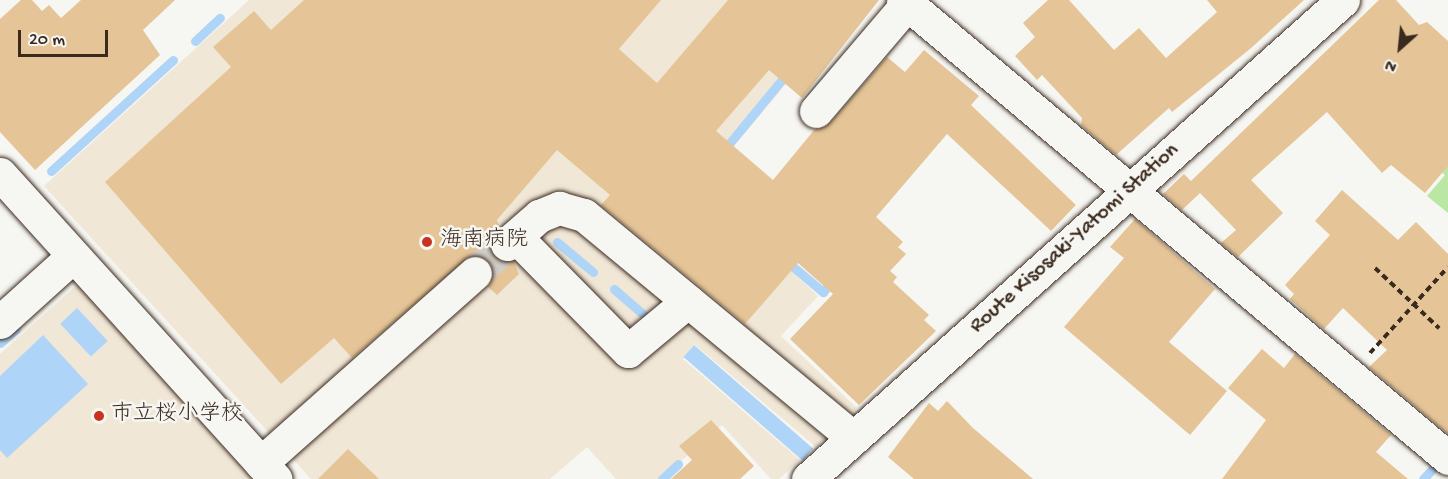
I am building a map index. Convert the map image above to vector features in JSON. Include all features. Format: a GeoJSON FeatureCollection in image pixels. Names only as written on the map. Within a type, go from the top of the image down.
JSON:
{"type":"FeatureCollection","features":[{"type":"Feature","properties":{"kind":"street","name":"Route Kisosaki-Yatomi Station"},"geometry":{"type":"LineString","coordinates":[[808,479],[1343,0]]}},
{"type":"Feature","properties":{"kind":"street"},"geometry":{"type":"LineString","coordinates":[[816,111],[905,2],[1448,458]]}},
{"type":"Feature","properties":{"kind":"street"},"geometry":{"type":"LineString","coordinates":[[0,174],[268,471],[475,273]]}},
{"type":"Feature","properties":{"kind":"street"},"geometry":{"type":"LineString","coordinates":[[688,301],[628,351],[512,241],[539,216],[559,208],[584,215],[854,438]]}},
{"type":"Feature","properties":{"kind":"street"},"geometry":{"type":"LineString","coordinates":[[0,322],[73,256]]}},
{"type":"Feature","properties":{"kind":"path"},"geometry":{"type":"LineString","coordinates":[[1350,375],[1448,267]]}},
{"type":"Feature","properties":{"kind":"path"},"geometry":{"type":"LineString","coordinates":[[1375,268],[1439,328]]}},
{"type":"Feature","properties":{"kind":"shaded area","name":"海南病院"},"geometry":{"type":"Polygon","coordinates":[[[249,0],[856,0],[700,187],[818,296],[781,336],[857,408],[816,447],[694,344],[683,359],[800,460],[779,479],[771,479],[722,425],[661,479],[616,479],[587,447],[550,479],[311,479],[44,186],[249,0]]]}},
{"type":"Feature","properties":{"kind":"shaded area","name":"市立桜小学校"},"geometry":{"type":"Polygon","coordinates":[[[78,284],[255,479],[0,479],[0,354],[78,284]]]}},
{"type":"Feature","properties":{"kind":"green space"},"geometry":{"type":"Polygon","coordinates":[[[1448,137],[1448,213],[1427,196],[1445,175],[1428,161],[1448,137]]]}},
{"type":"Feature","properties":{"kind":"water"},"geometry":{"type":"Polygon","coordinates":[[[77,308],[108,341],[91,357],[60,324],[77,308]]]}},
{"type":"Feature","properties":{"kind":"water"},"geometry":{"type":"Polygon","coordinates":[[[43,335],[88,384],[7,458],[0,450],[0,376],[43,335]]]}},
{"type":"Feature","properties":{"kind":"water"},"geometry":{"type":"Polygon","coordinates":[[[694,345],[813,449],[803,461],[684,357],[694,345]]]}},
{"type":"Feature","properties":{"kind":"building"},"geometry":{"type":"Polygon","coordinates":[[[21,0],[32,0],[42,11],[49,5],[61,18],[81,0],[175,0],[143,30],[160,55],[35,170],[0,132],[0,19],[21,0]]]}},
{"type":"Feature","properties":{"kind":"building"},"geometry":{"type":"Polygon","coordinates":[[[304,0],[661,0],[619,49],[657,83],[728,0],[879,0],[802,98],[769,70],[716,131],[773,180],[815,129],[830,123],[887,57],[905,72],[924,50],[979,96],[971,105],[1076,205],[1051,231],[947,134],[876,217],[903,242],[898,247],[906,254],[890,271],[897,277],[893,282],[929,315],[924,320],[936,331],[859,405],[790,339],[833,294],[798,263],[745,324],[601,205],[610,195],[557,150],[497,220],[499,226],[490,237],[493,256],[502,262],[513,261],[519,274],[497,295],[488,287],[493,270],[489,261],[471,255],[352,358],[334,338],[281,384],[105,182],[231,67],[213,47],[254,11],[271,30],[304,0]]]}},
{"type":"Feature","properties":{"kind":"building"},"geometry":{"type":"Polygon","coordinates":[[[1048,0],[1069,0],[1114,50],[1139,28],[1166,58],[1217,12],[1207,0],[1304,0],[1250,49],[1172,112],[1169,108],[1116,155],[1081,125],[1082,118],[1042,75],[1037,80],[1015,56],[1035,37],[1023,23],[1048,0]]]}},
{"type":"Feature","properties":{"kind":"building"},"geometry":{"type":"Polygon","coordinates":[[[1379,0],[1396,0],[1419,25],[1427,22],[1448,41],[1448,166],[1425,193],[1391,165],[1382,173],[1327,112],[1251,180],[1283,213],[1238,257],[1221,243],[1236,230],[1200,193],[1182,210],[1163,194],[1184,174],[1191,181],[1379,0]]]}},
{"type":"Feature","properties":{"kind":"building"},"geometry":{"type":"Polygon","coordinates":[[[1342,190],[1398,240],[1416,222],[1448,254],[1448,434],[1369,367],[1387,350],[1343,308],[1324,329],[1290,299],[1294,294],[1285,285],[1330,235],[1315,221],[1342,190]]]}},
{"type":"Feature","properties":{"kind":"building"},"geometry":{"type":"Polygon","coordinates":[[[1135,219],[1215,289],[1169,342],[1227,391],[1190,435],[1064,327],[1124,258],[1110,247],[1135,219]]]}},
{"type":"Feature","properties":{"kind":"building"},"geometry":{"type":"Polygon","coordinates":[[[1262,349],[1284,368],[1295,354],[1391,435],[1376,452],[1408,479],[1222,479],[1266,420],[1228,388],[1262,349]]]}},
{"type":"Feature","properties":{"kind":"building"},"geometry":{"type":"Polygon","coordinates":[[[947,401],[973,428],[1033,479],[914,479],[888,457],[929,403],[938,411],[947,401]]]}},
{"type":"Feature","properties":{"kind":"building"},"geometry":{"type":"Polygon","coordinates":[[[711,420],[754,466],[740,479],[671,479],[692,460],[679,446],[711,420]]]}},
{"type":"Feature","properties":{"kind":"building"},"geometry":{"type":"Polygon","coordinates":[[[348,449],[379,479],[318,479],[348,449]]]}},
{"type":"Feature","properties":{"kind":"waterway"},"geometry":{"type":"LineString","coordinates":[[195,41],[220,18]]}},
{"type":"Feature","properties":{"kind":"waterway"},"geometry":{"type":"LineString","coordinates":[[51,171],[173,60]]}},
{"type":"Feature","properties":{"kind":"waterway"},"geometry":{"type":"LineString","coordinates":[[723,151],[789,71]]}},
{"type":"Feature","properties":{"kind":"waterway"},"geometry":{"type":"LineString","coordinates":[[557,242],[593,272]]}},
{"type":"Feature","properties":{"kind":"waterway"},"geometry":{"type":"LineString","coordinates":[[785,260],[823,292],[832,280]]}},
{"type":"Feature","properties":{"kind":"waterway"},"geometry":{"type":"LineString","coordinates":[[614,289],[645,316]]}},
{"type":"Feature","properties":{"kind":"waterway"},"geometry":{"type":"LineString","coordinates":[[0,343],[16,329]]}},
{"type":"Feature","properties":{"kind":"waterway"},"geometry":{"type":"LineString","coordinates":[[662,479],[678,464]]}},
{"type":"Feature","properties":{"kind":"waterway"},"geometry":{"type":"LineString","coordinates":[[1423,479],[1435,466]]}},
{"type":"Feature","properties":{"kind":"tunnel"},"geometry":{"type":"LineString","coordinates":[[475,273],[507,244]]}},
{"type":"Feature","properties":{"kind":"place","name":"海南病院"},"geometry":{"type":"Point","coordinates":[427,242]}},
{"type":"Feature","properties":{"kind":"place","name":"市立桜小学校"},"geometry":{"type":"Point","coordinates":[99,416]}}]}
